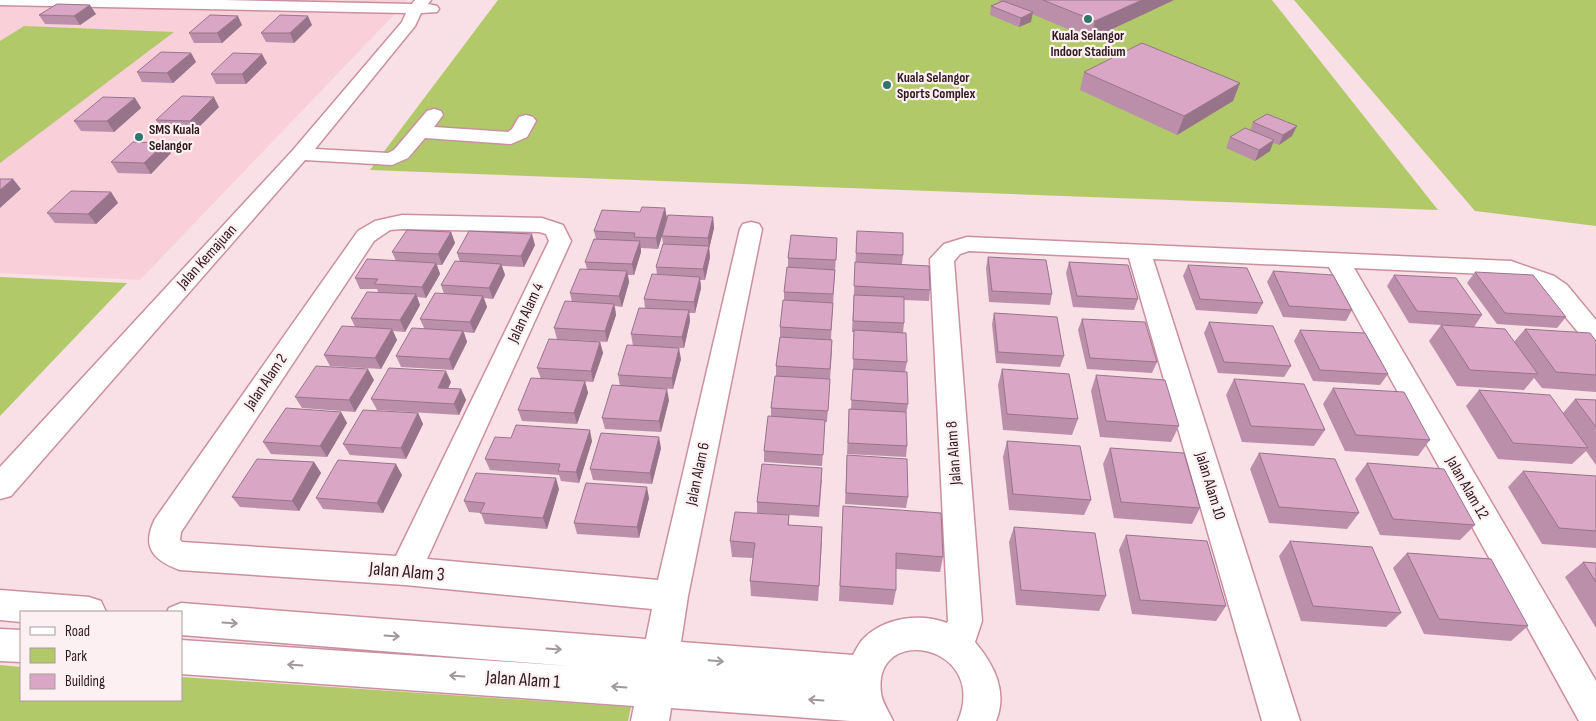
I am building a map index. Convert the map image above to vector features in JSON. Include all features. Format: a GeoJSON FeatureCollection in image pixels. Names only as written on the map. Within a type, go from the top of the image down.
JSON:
{"type":"FeatureCollection","features":[{"type":"Feature","properties":{"kind":"street"},"geometry":{"type":"LineString","coordinates":[[0,0],[423,8]]}},
{"type":"Feature","properties":{"kind":"street","name":"Jalan Kemajuan"},"geometry":{"type":"LineString","coordinates":[[0,488],[300,154],[423,8]]}},
{"type":"Feature","properties":{"kind":"street"},"geometry":{"type":"LineString","coordinates":[[300,154],[392,159],[401,154],[434,115]]}},
{"type":"Feature","properties":{"kind":"street"},"geometry":{"type":"LineString","coordinates":[[420,132],[511,138],[520,133],[526,121]]}},
{"type":"Feature","properties":{"kind":"street","name":"Jalan Alam 4"},"geometry":{"type":"LineString","coordinates":[[366,236],[381,225],[402,222],[532,224],[542,225],[555,230],[560,241],[405,571]]}},
{"type":"Feature","properties":{"kind":"street","name":"Jalan Alam 6"},"geometry":{"type":"LineString","coordinates":[[656,689],[671,596],[751,229]]}},
{"type":"Feature","properties":{"kind":"street","name":"Jalan Alam 2"},"geometry":{"type":"LineString","coordinates":[[166,528],[366,236]]}},
{"type":"Feature","properties":{"kind":"street","name":"Jalan Alam 8"},"geometry":{"type":"LineString","coordinates":[[957,645],[965,621],[942,259],[952,249],[967,244],[1138,252]]}},
{"type":"Feature","properties":{"kind":"street"},"geometry":{"type":"LineString","coordinates":[[1138,252],[1511,268],[1546,281],[1558,291],[1596,338]]}},
{"type":"Feature","properties":{"kind":"street","name":"Jalan Alam 10"},"geometry":{"type":"LineString","coordinates":[[1138,252],[1281,721]]}},
{"type":"Feature","properties":{"kind":"street","name":"Jalan Alam 12"},"geometry":{"type":"LineString","coordinates":[[1337,260],[1596,716]]}},
{"type":"Feature","properties":{"kind":"street","name":"Jalan Alam 3"},"geometry":{"type":"LineString","coordinates":[[166,528],[163,539],[164,547],[180,556],[405,571],[671,596]]}},
{"type":"Feature","properties":{"kind":"street"},"geometry":{"type":"LineString","coordinates":[[0,605],[76,611]]}},
{"type":"Feature","properties":{"kind":"street","name":"Jalan Alam 1"},"geometry":{"type":"LineString","coordinates":[[182,620],[656,689]]}},
{"type":"Feature","properties":{"kind":"street"},"geometry":{"type":"LineString","coordinates":[[867,699],[870,656],[882,642],[900,634],[919,631],[939,636],[957,645],[971,659],[980,677],[984,695],[981,714],[977,721]]}},
{"type":"Feature","properties":{"kind":"street"},"geometry":{"type":"LineString","coordinates":[[0,645],[20,646]]}},
{"type":"Feature","properties":{"kind":"street","name":"Jalan Alam 1"},"geometry":{"type":"LineString","coordinates":[[182,657],[656,689],[867,699]]}},
{"type":"Feature","properties":{"kind":"shaded area","name":"SMS Kuala Selangor"},"geometry":{"type":"Polygon","coordinates":[[[0,0],[408,0],[140,280],[0,273],[0,0]]]}},
{"type":"Feature","properties":{"kind":"green space","name":"Kuala Selangor Sports Complex"},"geometry":{"type":"Polygon","coordinates":[[[498,0],[1272,0],[1438,210],[370,170],[498,0]]]}},
{"type":"Feature","properties":{"kind":"green space"},"geometry":{"type":"Polygon","coordinates":[[[1294,0],[1596,0],[1596,226],[1475,211],[1294,0]]]}},
{"type":"Feature","properties":{"kind":"green space"},"geometry":{"type":"Polygon","coordinates":[[[24,26],[174,32],[0,163],[0,41],[24,26]]]}},
{"type":"Feature","properties":{"kind":"green space"},"geometry":{"type":"Polygon","coordinates":[[[0,277],[127,283],[0,416],[0,277]]]}},
{"type":"Feature","properties":{"kind":"green space"},"geometry":{"type":"Polygon","coordinates":[[[0,665],[20,667],[20,701],[182,701],[182,677],[631,707],[628,721],[0,721],[0,665]]]}},
{"type":"Feature","properties":{"kind":"building"},"geometry":{"type":"Polygon","coordinates":[[[1043,0],[1142,0],[1095,21],[1043,0]]]}},
{"type":"Feature","properties":{"kind":"building"},"geometry":{"type":"Polygon","coordinates":[[[1003,1],[1033,12],[1021,18],[991,6],[1003,1]]]}},
{"type":"Feature","properties":{"kind":"building"},"geometry":{"type":"Polygon","coordinates":[[[57,4],[90,5],[74,16],[39,15],[57,4]]]}},
{"type":"Feature","properties":{"kind":"building"},"geometry":{"type":"Polygon","coordinates":[[[210,15],[238,16],[217,33],[189,33],[210,15]]]}},
{"type":"Feature","properties":{"kind":"building"},"geometry":{"type":"Polygon","coordinates":[[[280,15],[308,16],[290,33],[261,33],[280,15]]]}},
{"type":"Feature","properties":{"kind":"building"},"geometry":{"type":"Polygon","coordinates":[[[1142,43],[1240,83],[1184,116],[1084,72],[1142,43]]]}},
{"type":"Feature","properties":{"kind":"building"},"geometry":{"type":"Polygon","coordinates":[[[161,52],[191,53],[167,73],[137,72],[161,52]]]}},
{"type":"Feature","properties":{"kind":"building"},"geometry":{"type":"Polygon","coordinates":[[[233,53],[262,54],[242,74],[211,74],[233,53]]]}},
{"type":"Feature","properties":{"kind":"building"},"geometry":{"type":"Polygon","coordinates":[[[182,96],[214,97],[190,121],[156,120],[182,96]]]}},
{"type":"Feature","properties":{"kind":"building"},"geometry":{"type":"Polygon","coordinates":[[[103,97],[135,98],[107,121],[74,121],[103,97]]]}},
{"type":"Feature","properties":{"kind":"building"},"geometry":{"type":"Polygon","coordinates":[[[1267,114],[1297,126],[1283,135],[1253,122],[1267,114]]]}},
{"type":"Feature","properties":{"kind":"building"},"geometry":{"type":"Polygon","coordinates":[[[1245,128],[1274,140],[1259,150],[1230,137],[1245,128]]]}},
{"type":"Feature","properties":{"kind":"building"},"geometry":{"type":"Polygon","coordinates":[[[133,142],[165,143],[144,163],[111,162],[133,142]]]}},
{"type":"Feature","properties":{"kind":"building"},"geometry":{"type":"Polygon","coordinates":[[[0,179],[13,179],[0,190],[0,179]]]}},
{"type":"Feature","properties":{"kind":"building"},"geometry":{"type":"Polygon","coordinates":[[[71,191],[111,192],[88,214],[47,213],[71,191]]]}},
{"type":"Feature","properties":{"kind":"building"},"geometry":{"type":"Polygon","coordinates":[[[642,207],[665,208],[656,238],[634,237],[635,233],[594,231],[602,210],[640,212],[642,207]]]}},
{"type":"Feature","properties":{"kind":"building"},"geometry":{"type":"Polygon","coordinates":[[[668,215],[713,217],[708,238],[662,236],[668,215]]]}},
{"type":"Feature","properties":{"kind":"building"},"geometry":{"type":"Polygon","coordinates":[[[407,230],[451,232],[438,254],[392,252],[407,230]]]}},
{"type":"Feature","properties":{"kind":"building"},"geometry":{"type":"Polygon","coordinates":[[[469,231],[532,234],[521,256],[457,253],[469,231]]]}},
{"type":"Feature","properties":{"kind":"building"},"geometry":{"type":"Polygon","coordinates":[[[857,231],[903,233],[903,255],[856,253],[857,231]]]}},
{"type":"Feature","properties":{"kind":"building"},"geometry":{"type":"Polygon","coordinates":[[[791,235],[837,238],[836,260],[788,258],[791,235]]]}},
{"type":"Feature","properties":{"kind":"building"},"geometry":{"type":"Polygon","coordinates":[[[594,239],[640,241],[632,264],[585,262],[594,239]]]}},
{"type":"Feature","properties":{"kind":"building"},"geometry":{"type":"Polygon","coordinates":[[[663,244],[709,246],[703,269],[656,267],[663,244]]]}},
{"type":"Feature","properties":{"kind":"building"},"geometry":{"type":"Polygon","coordinates":[[[988,257],[1046,260],[1052,294],[992,291],[988,257]]]}},
{"type":"Feature","properties":{"kind":"building"},"geometry":{"type":"Polygon","coordinates":[[[367,259],[436,263],[422,287],[374,284],[378,279],[355,278],[367,259]]]}},
{"type":"Feature","properties":{"kind":"building"},"geometry":{"type":"Polygon","coordinates":[[[455,261],[501,264],[489,288],[441,285],[455,261]]]}},
{"type":"Feature","properties":{"kind":"building"},"geometry":{"type":"Polygon","coordinates":[[[855,262],[929,266],[930,290],[854,286],[855,262]]]}},
{"type":"Feature","properties":{"kind":"building"},"geometry":{"type":"Polygon","coordinates":[[[1069,262],[1128,265],[1138,299],[1077,296],[1069,262]]]}},
{"type":"Feature","properties":{"kind":"building"},"geometry":{"type":"Polygon","coordinates":[[[1188,265],[1247,268],[1263,303],[1200,299],[1188,265]]]}},
{"type":"Feature","properties":{"kind":"building"},"geometry":{"type":"Polygon","coordinates":[[[787,267],[835,270],[833,294],[784,292],[787,267]]]}},
{"type":"Feature","properties":{"kind":"building"},"geometry":{"type":"Polygon","coordinates":[[[580,269],[627,271],[619,296],[570,293],[580,269]]]}},
{"type":"Feature","properties":{"kind":"building"},"geometry":{"type":"Polygon","coordinates":[[[1273,271],[1333,275],[1352,310],[1289,306],[1273,271]]]}},
{"type":"Feature","properties":{"kind":"building"},"geometry":{"type":"Polygon","coordinates":[[[1475,272],[1533,275],[1566,317],[1505,313],[1475,272]]]}},
{"type":"Feature","properties":{"kind":"building"},"geometry":{"type":"Polygon","coordinates":[[[652,274],[700,277],[694,302],[644,299],[652,274]]]}},
{"type":"Feature","properties":{"kind":"building"},"geometry":{"type":"Polygon","coordinates":[[[1394,275],[1456,278],[1482,315],[1417,311],[1394,275]]]}},
{"type":"Feature","properties":{"kind":"building"},"geometry":{"type":"Polygon","coordinates":[[[367,292],[416,294],[400,320],[351,318],[367,292]]]}},
{"type":"Feature","properties":{"kind":"building"},"geometry":{"type":"Polygon","coordinates":[[[435,293],[483,296],[470,322],[420,319],[435,293]]]}},
{"type":"Feature","properties":{"kind":"building"},"geometry":{"type":"Polygon","coordinates":[[[854,295],[904,297],[904,323],[853,321],[854,295]]]}},
{"type":"Feature","properties":{"kind":"building"},"geometry":{"type":"Polygon","coordinates":[[[783,300],[833,303],[831,330],[780,327],[783,300]]]}},
{"type":"Feature","properties":{"kind":"building"},"geometry":{"type":"Polygon","coordinates":[[[565,301],[614,304],[605,331],[554,328],[565,301]]]}},
{"type":"Feature","properties":{"kind":"building"},"geometry":{"type":"Polygon","coordinates":[[[639,308],[689,310],[682,337],[631,334],[639,308]]]}},
{"type":"Feature","properties":{"kind":"building"},"geometry":{"type":"Polygon","coordinates":[[[994,313],[1057,317],[1064,356],[998,352],[994,313]]]}},
{"type":"Feature","properties":{"kind":"building"},"geometry":{"type":"Polygon","coordinates":[[[1082,319],[1145,322],[1157,362],[1090,358],[1082,319]]]}},
{"type":"Feature","properties":{"kind":"building"},"geometry":{"type":"Polygon","coordinates":[[[1209,322],[1273,326],[1291,366],[1224,362],[1209,322]]]}},
{"type":"Feature","properties":{"kind":"building"},"geometry":{"type":"Polygon","coordinates":[[[1441,325],[1505,329],[1538,374],[1470,370],[1441,325]]]}},
{"type":"Feature","properties":{"kind":"building"},"geometry":{"type":"Polygon","coordinates":[[[342,326],[392,329],[375,358],[324,355],[342,326]]]}},
{"type":"Feature","properties":{"kind":"building"},"geometry":{"type":"Polygon","coordinates":[[[412,328],[463,331],[449,359],[396,356],[412,328]]]}},
{"type":"Feature","properties":{"kind":"building"},"geometry":{"type":"Polygon","coordinates":[[[1525,329],[1590,333],[1596,341],[1596,375],[1556,372],[1525,329]]]}},
{"type":"Feature","properties":{"kind":"building"},"geometry":{"type":"Polygon","coordinates":[[[854,330],[906,333],[907,362],[853,359],[854,330]]]}},
{"type":"Feature","properties":{"kind":"building"},"geometry":{"type":"Polygon","coordinates":[[[1300,330],[1365,333],[1388,374],[1320,370],[1300,330]]]}},
{"type":"Feature","properties":{"kind":"building"},"geometry":{"type":"Polygon","coordinates":[[[780,337],[832,340],[830,369],[776,366],[780,337]]]}},
{"type":"Feature","properties":{"kind":"building"},"geometry":{"type":"Polygon","coordinates":[[[549,339],[600,342],[591,371],[537,368],[549,339]]]}},
{"type":"Feature","properties":{"kind":"building"},"geometry":{"type":"Polygon","coordinates":[[[627,345],[679,348],[672,378],[618,375],[627,345]]]}},
{"type":"Feature","properties":{"kind":"building"},"geometry":{"type":"Polygon","coordinates":[[[316,366],[368,369],[349,400],[295,397],[316,366]]]}},
{"type":"Feature","properties":{"kind":"building"},"geometry":{"type":"Polygon","coordinates":[[[389,368],[446,371],[438,388],[461,389],[454,404],[371,399],[389,368]]]}},
{"type":"Feature","properties":{"kind":"building"},"geometry":{"type":"Polygon","coordinates":[[[853,369],[907,372],[908,404],[851,400],[853,369]]]}},
{"type":"Feature","properties":{"kind":"building"},"geometry":{"type":"Polygon","coordinates":[[[1002,369],[1069,374],[1078,419],[1007,414],[1002,369]]]}},
{"type":"Feature","properties":{"kind":"building"},"geometry":{"type":"Polygon","coordinates":[[[1096,375],[1165,380],[1179,426],[1106,421],[1096,375]]]}},
{"type":"Feature","properties":{"kind":"building"},"geometry":{"type":"Polygon","coordinates":[[[775,376],[830,379],[828,411],[771,408],[775,376]]]}},
{"type":"Feature","properties":{"kind":"building"},"geometry":{"type":"Polygon","coordinates":[[[531,378],[585,381],[574,413],[518,410],[531,378]]]}},
{"type":"Feature","properties":{"kind":"building"},"geometry":{"type":"Polygon","coordinates":[[[1234,379],[1304,384],[1325,430],[1251,426],[1234,379]]]}},
{"type":"Feature","properties":{"kind":"building"},"geometry":{"type":"Polygon","coordinates":[[[612,385],[667,389],[659,421],[602,418],[612,385]]]}},
{"type":"Feature","properties":{"kind":"building"},"geometry":{"type":"Polygon","coordinates":[[[1333,388],[1404,392],[1430,440],[1356,435],[1333,388]]]}},
{"type":"Feature","properties":{"kind":"building"},"geometry":{"type":"Polygon","coordinates":[[[1479,390],[1550,395],[1588,448],[1513,443],[1479,390]]]}},
{"type":"Feature","properties":{"kind":"building"},"geometry":{"type":"Polygon","coordinates":[[[1575,399],[1596,400],[1596,427],[1575,399]]]}},
{"type":"Feature","properties":{"kind":"building"},"geometry":{"type":"Polygon","coordinates":[[[286,408],[341,412],[320,446],[263,442],[286,408]]]}},
{"type":"Feature","properties":{"kind":"building"},"geometry":{"type":"Polygon","coordinates":[[[849,409],[906,412],[907,446],[848,443],[849,409]]]}},
{"type":"Feature","properties":{"kind":"building"},"geometry":{"type":"Polygon","coordinates":[[[363,410],[418,413],[401,448],[343,444],[363,410]]]}},
{"type":"Feature","properties":{"kind":"building"},"geometry":{"type":"Polygon","coordinates":[[[768,416],[825,420],[823,455],[764,451],[768,416]]]}},
{"type":"Feature","properties":{"kind":"building"},"geometry":{"type":"Polygon","coordinates":[[[516,425],[590,430],[576,472],[558,471],[560,464],[485,459],[495,437],[511,438],[516,425]]]}},
{"type":"Feature","properties":{"kind":"building"},"geometry":{"type":"Polygon","coordinates":[[[601,433],[659,437],[650,473],[590,469],[601,433]]]}},
{"type":"Feature","properties":{"kind":"building"},"geometry":{"type":"Polygon","coordinates":[[[1007,441],[1080,446],[1091,500],[1013,494],[1007,441]]]}},
{"type":"Feature","properties":{"kind":"building"},"geometry":{"type":"Polygon","coordinates":[[[1110,448],[1184,453],[1200,508],[1121,502],[1110,448]]]}},
{"type":"Feature","properties":{"kind":"building"},"geometry":{"type":"Polygon","coordinates":[[[1259,453],[1335,459],[1359,513],[1279,507],[1259,453]]]}},
{"type":"Feature","properties":{"kind":"building"},"geometry":{"type":"Polygon","coordinates":[[[847,455],[907,459],[908,497],[846,493],[847,455]]]}},
{"type":"Feature","properties":{"kind":"building"},"geometry":{"type":"Polygon","coordinates":[[[257,459],[314,462],[292,501],[232,497],[257,459]]]}},
{"type":"Feature","properties":{"kind":"building"},"geometry":{"type":"Polygon","coordinates":[[[338,460],[396,464],[377,503],[316,498],[338,460]]]}},
{"type":"Feature","properties":{"kind":"building"},"geometry":{"type":"Polygon","coordinates":[[[1367,463],[1444,469],[1475,525],[1393,519],[1367,463]]]}},
{"type":"Feature","properties":{"kind":"building"},"geometry":{"type":"Polygon","coordinates":[[[762,464],[822,468],[819,506],[757,502],[762,464]]]}},
{"type":"Feature","properties":{"kind":"building"},"geometry":{"type":"Polygon","coordinates":[[[1523,471],[1596,476],[1596,531],[1559,528],[1523,471]]]}},
{"type":"Feature","properties":{"kind":"building"},"geometry":{"type":"Polygon","coordinates":[[[476,473],[556,478],[543,518],[480,513],[485,503],[464,501],[476,473]]]}},
{"type":"Feature","properties":{"kind":"building"},"geometry":{"type":"Polygon","coordinates":[[[586,483],[647,487],[637,527],[574,523],[586,483]]]}},
{"type":"Feature","properties":{"kind":"building"},"geometry":{"type":"Polygon","coordinates":[[[843,506],[941,513],[943,557],[896,553],[896,590],[840,586],[843,506]]]}},
{"type":"Feature","properties":{"kind":"building"},"geometry":{"type":"Polygon","coordinates":[[[735,512],[789,515],[788,525],[822,527],[819,586],[750,581],[755,543],[730,541],[735,512]]]}},
{"type":"Feature","properties":{"kind":"building"},"geometry":{"type":"Polygon","coordinates":[[[1014,527],[1095,533],[1106,596],[1021,590],[1014,527]]]}},
{"type":"Feature","properties":{"kind":"building"},"geometry":{"type":"Polygon","coordinates":[[[1126,535],[1207,541],[1226,606],[1140,600],[1126,535]]]}},
{"type":"Feature","properties":{"kind":"building"},"geometry":{"type":"Polygon","coordinates":[[[1290,541],[1372,547],[1401,613],[1313,606],[1290,541]]]}},
{"type":"Feature","properties":{"kind":"building"},"geometry":{"type":"Polygon","coordinates":[[[1407,553],[1491,559],[1528,626],[1439,619],[1407,553]]]}},
{"type":"Feature","properties":{"kind":"building"},"geometry":{"type":"Polygon","coordinates":[[[1583,562],[1596,563],[1596,582],[1583,562]]]}},
{"type":"Feature","properties":{"kind":"place","name":"Kuala Selangor Indoor Stadium"},"geometry":{"type":"Point","coordinates":[1088,19]}},
{"type":"Feature","properties":{"kind":"place","name":"Kuala Selangor Sports Complex"},"geometry":{"type":"Point","coordinates":[887,85]}},
{"type":"Feature","properties":{"kind":"place","name":"SMS Kuala Selangor"},"geometry":{"type":"Point","coordinates":[139,137]}}]}
